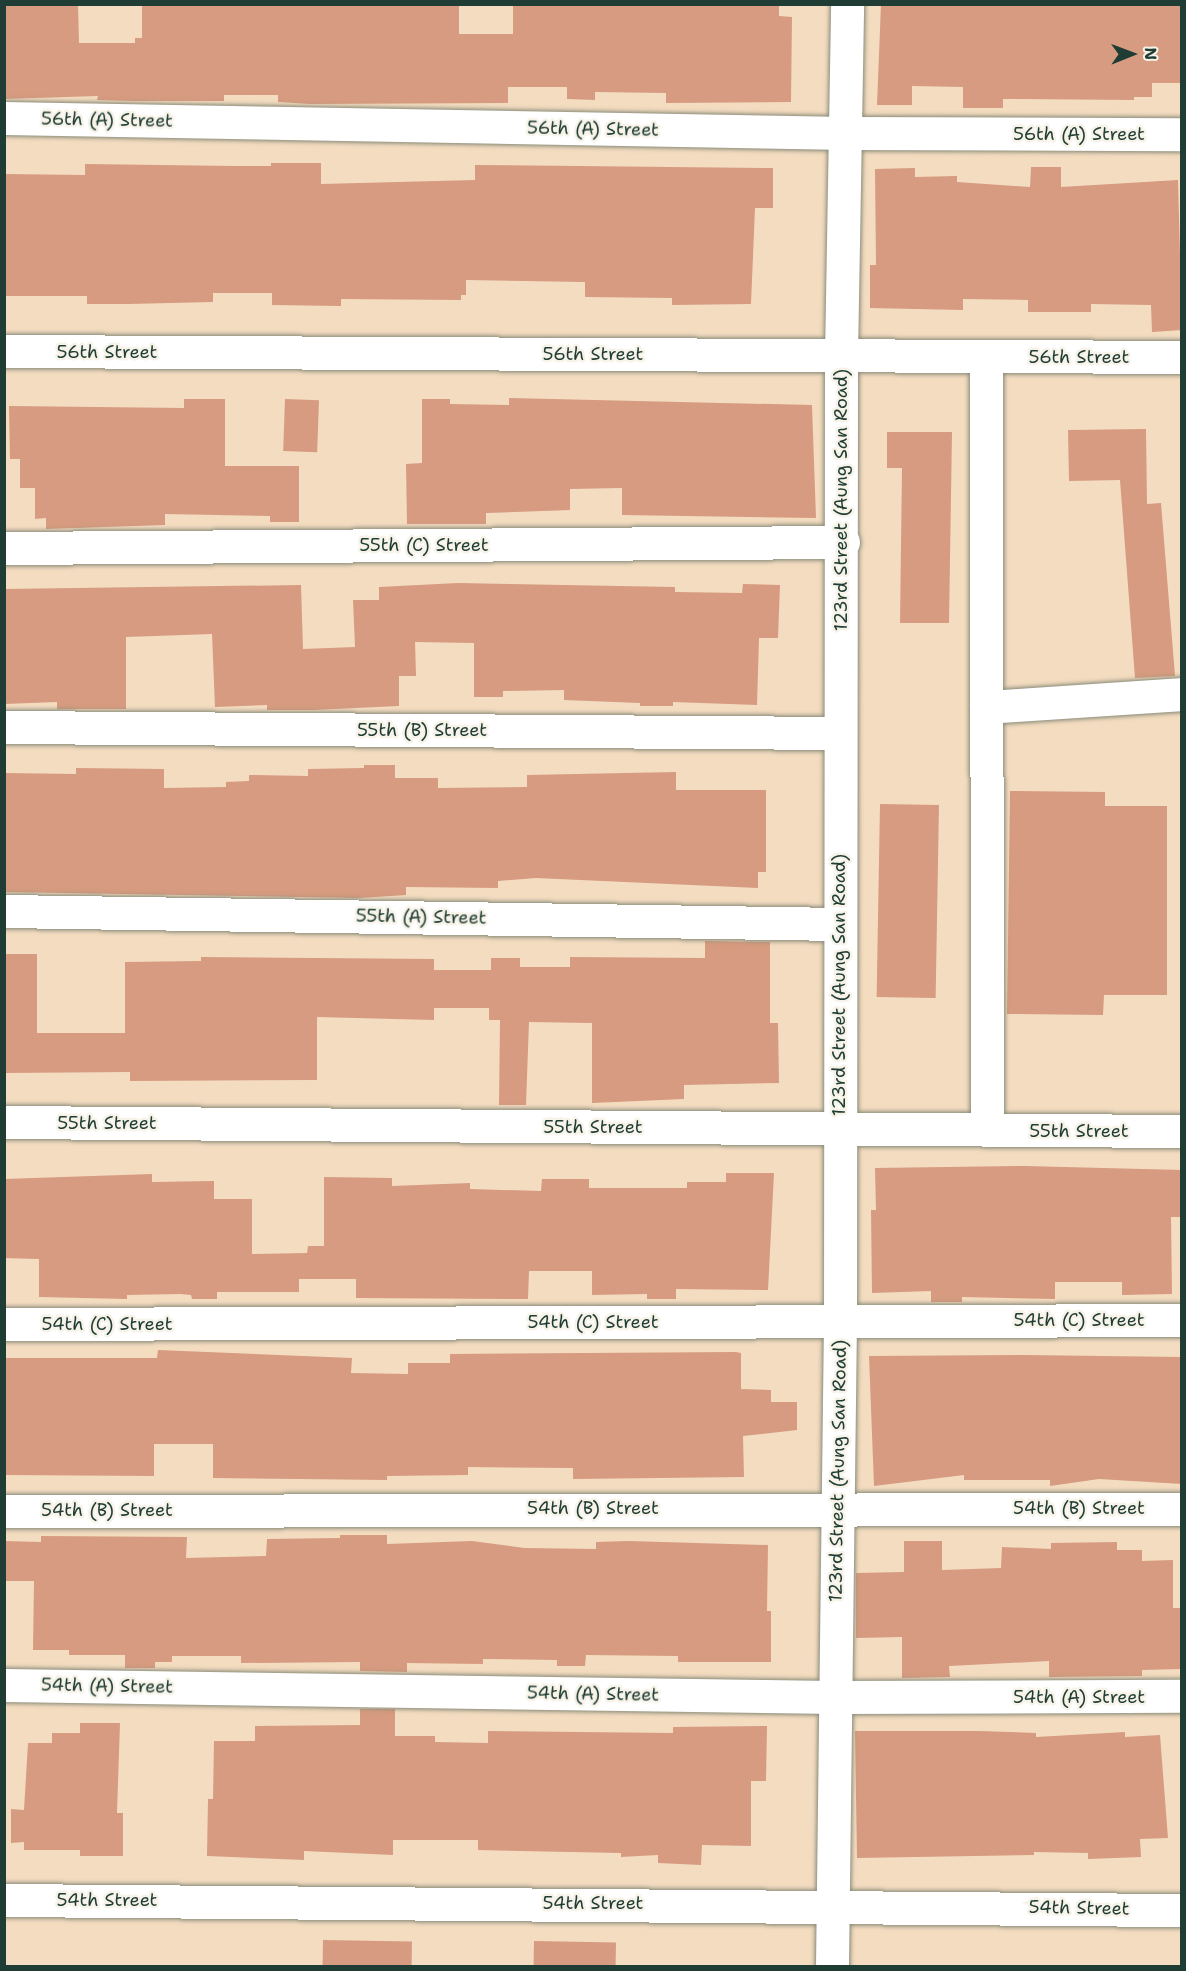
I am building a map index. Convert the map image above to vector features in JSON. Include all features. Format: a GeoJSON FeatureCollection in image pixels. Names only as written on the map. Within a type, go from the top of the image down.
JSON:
{"type":"FeatureCollection","features":[{"type":"Feature","properties":{"kind":"street","name":"123rd Street (Aung San Road)"},"geometry":{"type":"LineString","coordinates":[[832,1966],[840,1321],[837,924],[843,542],[841,356],[847,133],[847,4]]}},
{"type":"Feature","properties":{"kind":"street","name":"56th (A) Street"},"geometry":{"type":"LineString","coordinates":[[4,118],[847,133],[1182,134]]}},
{"type":"Feature","properties":{"kind":"street","name":"56th Street"},"geometry":{"type":"LineString","coordinates":[[4,351],[1182,357]]}},
{"type":"Feature","properties":{"kind":"street"},"geometry":{"type":"LineString","coordinates":[[986,357],[987,1130]]}},
{"type":"Feature","properties":{"kind":"street","name":"55th (C) Street"},"geometry":{"type":"LineString","coordinates":[[4,548],[843,542]]}},
{"type":"Feature","properties":{"kind":"street"},"geometry":{"type":"LineString","coordinates":[[986,707],[1182,694]]}},
{"type":"Feature","properties":{"kind":"street","name":"55th (B) Street"},"geometry":{"type":"LineString","coordinates":[[4,727],[840,733]]}},
{"type":"Feature","properties":{"kind":"street","name":"55th (A) Street"},"geometry":{"type":"LineString","coordinates":[[4,911],[837,924]]}},
{"type":"Feature","properties":{"kind":"street","name":"55th Street"},"geometry":{"type":"LineString","coordinates":[[4,1122],[1182,1131]]}},
{"type":"Feature","properties":{"kind":"street","name":"54th (C) Street"},"geometry":{"type":"LineString","coordinates":[[4,1324],[1182,1320]]}},
{"type":"Feature","properties":{"kind":"street","name":"54th (B) Street"},"geometry":{"type":"LineString","coordinates":[[4,1511],[837,1507],[1182,1509]]}},
{"type":"Feature","properties":{"kind":"street","name":"54th (A) Street"},"geometry":{"type":"LineString","coordinates":[[4,1685],[835,1697],[1182,1696]]}},
{"type":"Feature","properties":{"kind":"street","name":"54th Street"},"geometry":{"type":"LineString","coordinates":[[4,1900],[833,1904],[1182,1910]]}},
{"type":"Feature","properties":{"kind":"building"},"geometry":{"type":"Polygon","coordinates":[[[4,4],[78,4],[79,43],[135,43],[135,38],[142,38],[142,4],[459,4],[459,34],[513,34],[513,6],[779,4],[779,16],[792,17],[791,102],[666,103],[666,93],[595,92],[595,100],[567,99],[567,87],[508,87],[508,103],[310,104],[278,102],[278,95],[224,95],[224,101],[97,100],[98,96],[4,99],[4,4]]]}},
{"type":"Feature","properties":{"kind":"building"},"geometry":{"type":"Polygon","coordinates":[[[881,4],[1182,4],[1182,83],[1152,83],[1152,97],[1134,97],[1134,100],[1003,99],[1003,108],[963,108],[963,87],[912,86],[912,105],[877,105],[881,4]]]}},
{"type":"Feature","properties":{"kind":"building"},"geometry":{"type":"Polygon","coordinates":[[[271,163],[321,163],[321,184],[475,180],[475,165],[773,168],[773,208],[755,208],[751,304],[672,305],[672,298],[585,297],[585,282],[466,280],[466,295],[461,295],[461,300],[341,299],[341,306],[272,305],[272,293],[213,293],[213,302],[128,304],[87,304],[87,296],[4,296],[4,174],[85,175],[85,164],[271,166],[271,163]]]}},
{"type":"Feature","properties":{"kind":"building"},"geometry":{"type":"Polygon","coordinates":[[[1031,167],[1061,167],[1061,187],[1178,180],[1182,330],[1152,332],[1151,305],[1091,304],[1091,312],[1028,312],[1028,300],[963,299],[963,310],[870,308],[870,265],[876,265],[875,169],[915,168],[915,177],[957,176],[957,182],[1030,187],[1031,167]]]}},
{"type":"Feature","properties":{"kind":"building"},"geometry":{"type":"Polygon","coordinates":[[[509,398],[812,405],[816,518],[622,515],[622,488],[570,489],[570,510],[486,513],[486,524],[407,524],[406,464],[422,463],[422,399],[450,399],[450,404],[509,405],[509,398]]]}},
{"type":"Feature","properties":{"kind":"building"},"geometry":{"type":"Polygon","coordinates":[[[184,399],[225,399],[225,466],[299,466],[299,522],[270,522],[270,516],[165,514],[165,525],[46,529],[46,518],[35,519],[35,488],[20,488],[20,459],[10,459],[9,406],[184,408],[184,399]]]}},
{"type":"Feature","properties":{"kind":"building"},"geometry":{"type":"Polygon","coordinates":[[[285,399],[319,400],[317,452],[283,451],[285,399]]]}},
{"type":"Feature","properties":{"kind":"building"},"geometry":{"type":"Polygon","coordinates":[[[1146,429],[1147,504],[1161,503],[1175,676],[1135,678],[1120,480],[1069,481],[1068,430],[1146,429]]]}},
{"type":"Feature","properties":{"kind":"building"},"geometry":{"type":"Polygon","coordinates":[[[887,432],[952,432],[949,623],[900,623],[902,468],[887,468],[887,432]]]}},
{"type":"Feature","properties":{"kind":"building"},"geometry":{"type":"Polygon","coordinates":[[[458,583],[675,587],[675,592],[742,593],[743,584],[780,585],[778,638],[759,638],[757,705],[673,702],[673,706],[640,706],[640,703],[564,700],[564,690],[503,691],[503,697],[474,697],[474,643],[415,642],[416,676],[399,676],[399,706],[313,710],[267,710],[267,705],[215,707],[212,634],[126,637],[126,709],[57,709],[57,702],[4,704],[4,589],[301,585],[303,649],[355,647],[353,600],[379,600],[379,587],[458,583]]]}},
{"type":"Feature","properties":{"kind":"building"},"geometry":{"type":"Polygon","coordinates":[[[364,765],[395,765],[395,778],[438,778],[438,788],[527,787],[527,775],[676,772],[676,790],[766,790],[766,872],[758,872],[758,888],[536,878],[498,881],[498,888],[406,887],[406,895],[360,898],[4,892],[4,773],[76,774],[76,768],[164,769],[164,788],[226,787],[226,782],[249,781],[249,775],[308,776],[308,769],[364,768],[364,765]]]}},
{"type":"Feature","properties":{"kind":"building"},"geometry":{"type":"Polygon","coordinates":[[[1010,791],[1105,792],[1105,806],[1167,806],[1167,995],[1104,995],[1103,1015],[1007,1014],[1010,791]]]}},
{"type":"Feature","properties":{"kind":"building"},"geometry":{"type":"Polygon","coordinates":[[[880,804],[939,805],[936,998],[877,997],[880,804]]]}},
{"type":"Feature","properties":{"kind":"building"},"geometry":{"type":"Polygon","coordinates":[[[705,941],[770,942],[770,1023],[778,1023],[779,1083],[684,1085],[684,1099],[592,1103],[592,1023],[529,1022],[526,1105],[499,1105],[500,1020],[489,1020],[489,1008],[434,1008],[434,1020],[317,1017],[317,1080],[130,1081],[130,1072],[4,1073],[4,954],[37,954],[37,1033],[125,1033],[125,962],[201,961],[201,957],[434,959],[434,970],[491,970],[491,958],[520,958],[520,967],[570,967],[570,957],[705,958],[705,941]]]}},
{"type":"Feature","properties":{"kind":"building"},"geometry":{"type":"Polygon","coordinates":[[[1025,1166],[1182,1170],[1182,1217],[1171,1217],[1172,1294],[1122,1295],[1122,1282],[1055,1282],[1055,1299],[962,1297],[962,1302],[931,1302],[931,1291],[872,1293],[871,1210],[876,1210],[875,1168],[1025,1166]]]}},
{"type":"Feature","properties":{"kind":"building"},"geometry":{"type":"Polygon","coordinates":[[[726,1173],[774,1173],[768,1290],[676,1289],[676,1299],[647,1299],[647,1294],[592,1295],[592,1271],[529,1271],[528,1299],[356,1298],[356,1279],[299,1279],[299,1292],[217,1292],[217,1299],[192,1299],[191,1295],[180,1294],[127,1295],[127,1299],[39,1297],[39,1259],[4,1258],[4,1179],[152,1174],[152,1182],[214,1181],[214,1199],[252,1199],[252,1254],[307,1253],[308,1246],[324,1246],[324,1177],[392,1178],[392,1186],[470,1183],[470,1189],[541,1191],[542,1179],[589,1179],[589,1188],[687,1188],[687,1182],[726,1182],[726,1173]]]}},
{"type":"Feature","properties":{"kind":"building"},"geometry":{"type":"Polygon","coordinates":[[[158,1350],[352,1358],[351,1373],[408,1374],[408,1363],[450,1363],[450,1354],[736,1352],[741,1353],[741,1389],[771,1390],[771,1402],[797,1402],[797,1430],[743,1436],[744,1477],[573,1479],[573,1468],[468,1467],[468,1475],[387,1476],[387,1480],[213,1478],[213,1444],[154,1444],[154,1476],[4,1475],[4,1358],[157,1358],[158,1350]]]}},
{"type":"Feature","properties":{"kind":"building"},"geometry":{"type":"Polygon","coordinates":[[[869,1356],[1182,1357],[1182,1484],[1099,1479],[1050,1486],[1050,1480],[964,1480],[964,1475],[874,1486],[869,1356]]]}},
{"type":"Feature","properties":{"kind":"building"},"geometry":{"type":"Polygon","coordinates":[[[340,1535],[387,1535],[387,1544],[472,1541],[524,1548],[596,1549],[596,1542],[628,1541],[768,1545],[767,1611],[771,1611],[771,1662],[678,1662],[678,1656],[586,1655],[585,1666],[557,1666],[557,1660],[483,1659],[483,1664],[407,1663],[407,1672],[360,1671],[360,1662],[241,1663],[241,1656],[172,1656],[172,1662],[155,1662],[155,1668],[125,1668],[125,1655],[69,1655],[69,1650],[33,1650],[34,1581],[4,1581],[4,1541],[41,1542],[41,1536],[187,1537],[186,1558],[266,1556],[267,1539],[340,1538],[340,1535]]]}},
{"type":"Feature","properties":{"kind":"building"},"geometry":{"type":"Polygon","coordinates":[[[904,1541],[942,1541],[942,1570],[1001,1568],[1002,1547],[1051,1549],[1051,1543],[1117,1542],[1117,1550],[1142,1550],[1142,1561],[1173,1560],[1173,1608],[1182,1608],[1182,1669],[1142,1670],[1142,1676],[1049,1677],[1049,1661],[949,1666],[950,1677],[902,1678],[902,1637],[856,1638],[856,1573],[904,1572],[904,1541]]]}},
{"type":"Feature","properties":{"kind":"building"},"geometry":{"type":"Polygon","coordinates":[[[360,1709],[395,1709],[395,1736],[435,1736],[435,1742],[488,1743],[488,1731],[673,1733],[673,1727],[767,1726],[766,1781],[751,1781],[751,1846],[702,1845],[701,1865],[658,1863],[658,1855],[621,1857],[621,1853],[478,1850],[478,1840],[393,1840],[393,1855],[304,1851],[304,1860],[207,1856],[208,1799],[213,1799],[214,1741],[255,1741],[255,1726],[360,1725],[360,1709]]]}},
{"type":"Feature","properties":{"kind":"building"},"geometry":{"type":"Polygon","coordinates":[[[80,1723],[120,1723],[117,1813],[123,1813],[123,1856],[80,1856],[80,1850],[24,1850],[24,1842],[11,1843],[11,1809],[24,1810],[28,1743],[52,1743],[52,1733],[80,1733],[80,1723]]]}},
{"type":"Feature","properties":{"kind":"building"},"geometry":{"type":"Polygon","coordinates":[[[855,1731],[979,1731],[1036,1733],[1036,1737],[1125,1732],[1125,1737],[1160,1735],[1168,1838],[1140,1839],[1141,1857],[1088,1859],[1088,1853],[1034,1852],[1034,1855],[857,1858],[855,1731]]]}},
{"type":"Feature","properties":{"kind":"building"},"geometry":{"type":"Polygon","coordinates":[[[323,1940],[412,1942],[412,1966],[323,1966],[323,1940]]]}},
{"type":"Feature","properties":{"kind":"building"},"geometry":{"type":"Polygon","coordinates":[[[534,1941],[616,1942],[616,1966],[534,1966],[534,1941]]]}}]}
